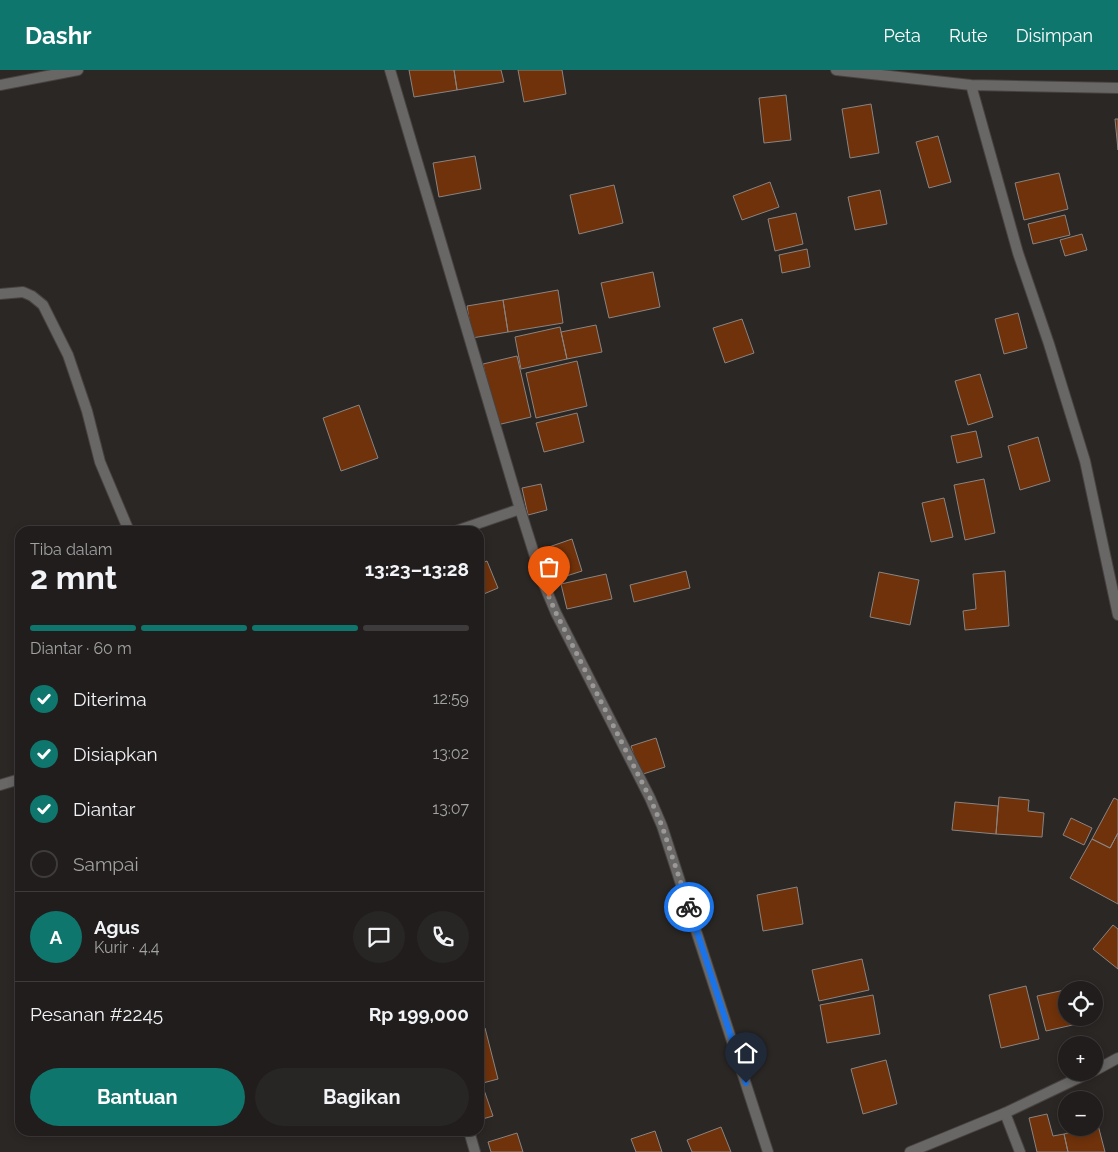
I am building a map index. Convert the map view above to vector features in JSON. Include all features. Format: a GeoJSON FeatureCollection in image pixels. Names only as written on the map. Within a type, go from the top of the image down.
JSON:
{"type":"FeatureCollection","features":[{"type":"Feature","properties":{"kind":"street"},"geometry":{"type":"LineString","coordinates":[[0,85],[78,70]]}},
{"type":"Feature","properties":{"kind":"street"},"geometry":{"type":"LineString","coordinates":[[390,70],[543,582],[556,613],[650,798],[662,826],[768,1152]]}},
{"type":"Feature","properties":{"kind":"street"},"geometry":{"type":"LineString","coordinates":[[836,70],[971,85],[1118,88]]}},
{"type":"Feature","properties":{"kind":"street"},"geometry":{"type":"LineString","coordinates":[[950,70],[953,82]]}},
{"type":"Feature","properties":{"kind":"street"},"geometry":{"type":"LineString","coordinates":[[971,85],[1018,253],[1050,344],[1086,461],[1118,615]]}},
{"type":"Feature","properties":{"kind":"street"},"geometry":{"type":"LineString","coordinates":[[0,294],[23,292],[32,296],[43,305],[68,354],[87,411],[100,462],[127,526]]}},
{"type":"Feature","properties":{"kind":"street"},"geometry":{"type":"LineString","coordinates":[[471,526],[520,509]]}},
{"type":"Feature","properties":{"kind":"street"},"geometry":{"type":"LineString","coordinates":[[0,785],[15,780]]}},
{"type":"Feature","properties":{"kind":"street"},"geometry":{"type":"LineString","coordinates":[[1103,1066],[1118,1058]]}},
{"type":"Feature","properties":{"kind":"street"},"geometry":{"type":"LineString","coordinates":[[910,1152],[1005,1113],[1073,1081]]}},
{"type":"Feature","properties":{"kind":"street"},"geometry":{"type":"LineString","coordinates":[[1005,1113],[1020,1152]]}},
{"type":"Feature","properties":{"kind":"street"},"geometry":{"type":"LineString","coordinates":[[470,1136],[475,1152]]}},
{"type":"Feature","properties":{"kind":"building"},"geometry":{"type":"Polygon","coordinates":[[[409,70],[454,70],[457,90],[414,97],[409,70]]]}},
{"type":"Feature","properties":{"kind":"building"},"geometry":{"type":"Polygon","coordinates":[[[454,70],[501,70],[504,82],[457,90],[454,70]]]}},
{"type":"Feature","properties":{"kind":"building"},"geometry":{"type":"Polygon","coordinates":[[[518,70],[562,70],[566,94],[524,102],[518,70]]]}},
{"type":"Feature","properties":{"kind":"building"},"geometry":{"type":"Polygon","coordinates":[[[786,95],[791,140],[764,143],[759,98],[786,95]]]}},
{"type":"Feature","properties":{"kind":"building"},"geometry":{"type":"Polygon","coordinates":[[[871,104],[879,153],[850,158],[842,109],[871,104]]]}},
{"type":"Feature","properties":{"kind":"building"},"geometry":{"type":"Polygon","coordinates":[[[1115,119],[1118,119],[1118,150],[1115,119]]]}},
{"type":"Feature","properties":{"kind":"building"},"geometry":{"type":"Polygon","coordinates":[[[938,136],[951,182],[929,188],[916,142],[938,136]]]}},
{"type":"Feature","properties":{"kind":"building"},"geometry":{"type":"Polygon","coordinates":[[[475,156],[481,189],[439,197],[433,163],[475,156]]]}},
{"type":"Feature","properties":{"kind":"building"},"geometry":{"type":"Polygon","coordinates":[[[1059,173],[1068,209],[1024,220],[1015,183],[1059,173]]]}},
{"type":"Feature","properties":{"kind":"building"},"geometry":{"type":"Polygon","coordinates":[[[770,182],[779,207],[742,220],[733,196],[770,182]]]}},
{"type":"Feature","properties":{"kind":"building"},"geometry":{"type":"Polygon","coordinates":[[[614,185],[623,223],[579,234],[570,195],[614,185]]]}},
{"type":"Feature","properties":{"kind":"building"},"geometry":{"type":"Polygon","coordinates":[[[880,190],[887,224],[855,230],[848,197],[880,190]]]}},
{"type":"Feature","properties":{"kind":"building"},"geometry":{"type":"Polygon","coordinates":[[[796,213],[803,244],[775,251],[768,219],[796,213]]]}},
{"type":"Feature","properties":{"kind":"building"},"geometry":{"type":"Polygon","coordinates":[[[1065,215],[1070,235],[1033,244],[1028,224],[1065,215]]]}},
{"type":"Feature","properties":{"kind":"building"},"geometry":{"type":"Polygon","coordinates":[[[1082,234],[1087,250],[1065,256],[1060,240],[1082,234]]]}},
{"type":"Feature","properties":{"kind":"building"},"geometry":{"type":"Polygon","coordinates":[[[807,249],[810,267],[782,273],[779,255],[807,249]]]}},
{"type":"Feature","properties":{"kind":"building"},"geometry":{"type":"Polygon","coordinates":[[[653,272],[660,307],[609,318],[601,283],[653,272]]]}},
{"type":"Feature","properties":{"kind":"building"},"geometry":{"type":"Polygon","coordinates":[[[558,290],[563,323],[508,332],[503,300],[558,290]]]}},
{"type":"Feature","properties":{"kind":"building"},"geometry":{"type":"Polygon","coordinates":[[[503,300],[508,332],[472,338],[467,306],[503,300]]]}},
{"type":"Feature","properties":{"kind":"building"},"geometry":{"type":"Polygon","coordinates":[[[1018,313],[1027,348],[1004,354],[995,319],[1018,313]]]}},
{"type":"Feature","properties":{"kind":"building"},"geometry":{"type":"Polygon","coordinates":[[[742,319],[754,353],[725,363],[713,328],[742,319]]]}},
{"type":"Feature","properties":{"kind":"building"},"geometry":{"type":"Polygon","coordinates":[[[596,325],[602,352],[567,359],[561,332],[596,325]]]}},
{"type":"Feature","properties":{"kind":"building"},"geometry":{"type":"Polygon","coordinates":[[[560,327],[567,359],[521,369],[515,337],[560,327]]]}},
{"type":"Feature","properties":{"kind":"building"},"geometry":{"type":"Polygon","coordinates":[[[517,356],[531,417],[497,425],[483,364],[517,356]]]}},
{"type":"Feature","properties":{"kind":"building"},"geometry":{"type":"Polygon","coordinates":[[[577,361],[587,406],[536,418],[526,373],[577,361]]]}},
{"type":"Feature","properties":{"kind":"building"},"geometry":{"type":"Polygon","coordinates":[[[980,374],[993,417],[968,425],[955,381],[980,374]]]}},
{"type":"Feature","properties":{"kind":"building"},"geometry":{"type":"Polygon","coordinates":[[[359,405],[378,458],[341,471],[323,418],[359,405]]]}},
{"type":"Feature","properties":{"kind":"building"},"geometry":{"type":"Polygon","coordinates":[[[577,413],[584,442],[544,452],[536,423],[577,413]]]}},
{"type":"Feature","properties":{"kind":"building"},"geometry":{"type":"Polygon","coordinates":[[[976,431],[982,457],[957,463],[951,436],[976,431]]]}},
{"type":"Feature","properties":{"kind":"building"},"geometry":{"type":"Polygon","coordinates":[[[1038,437],[1050,481],[1020,490],[1008,446],[1038,437]]]}},
{"type":"Feature","properties":{"kind":"building"},"geometry":{"type":"Polygon","coordinates":[[[984,479],[995,533],[965,540],[954,485],[984,479]]]}},
{"type":"Feature","properties":{"kind":"building"},"geometry":{"type":"Polygon","coordinates":[[[541,484],[547,510],[528,515],[522,488],[541,484]]]}},
{"type":"Feature","properties":{"kind":"building"},"geometry":{"type":"Polygon","coordinates":[[[944,498],[953,537],[931,542],[922,503],[944,498]]]}},
{"type":"Feature","properties":{"kind":"building"},"geometry":{"type":"Polygon","coordinates":[[[572,539],[582,571],[557,579],[546,548],[572,539]]]}},
{"type":"Feature","properties":{"kind":"building"},"geometry":{"type":"Polygon","coordinates":[[[487,561],[498,588],[484,594],[484,562],[487,561]]]}},
{"type":"Feature","properties":{"kind":"building"},"geometry":{"type":"Polygon","coordinates":[[[686,571],[690,588],[634,602],[630,585],[686,571]]]}},
{"type":"Feature","properties":{"kind":"building"},"geometry":{"type":"Polygon","coordinates":[[[1005,571],[1009,626],[965,630],[963,611],[976,609],[973,574],[1005,571]]]}},
{"type":"Feature","properties":{"kind":"building"},"geometry":{"type":"Polygon","coordinates":[[[879,572],[919,580],[910,625],[870,617],[879,572]]]}},
{"type":"Feature","properties":{"kind":"building"},"geometry":{"type":"Polygon","coordinates":[[[606,574],[612,599],[567,609],[561,584],[606,574]]]}},
{"type":"Feature","properties":{"kind":"building"},"geometry":{"type":"Polygon","coordinates":[[[656,738],[665,767],[640,775],[631,746],[656,738]]]}},
{"type":"Feature","properties":{"kind":"building"},"geometry":{"type":"Polygon","coordinates":[[[999,797],[1029,800],[1028,811],[1044,813],[1042,837],[996,834],[999,797]]]}},
{"type":"Feature","properties":{"kind":"building"},"geometry":{"type":"Polygon","coordinates":[[[1114,798],[1118,800],[1118,833],[1110,848],[1092,839],[1114,798]]]}},
{"type":"Feature","properties":{"kind":"building"},"geometry":{"type":"Polygon","coordinates":[[[955,802],[998,806],[996,834],[952,830],[955,802]]]}},
{"type":"Feature","properties":{"kind":"building"},"geometry":{"type":"Polygon","coordinates":[[[1071,818],[1092,828],[1084,845],[1063,835],[1071,818]]]}},
{"type":"Feature","properties":{"kind":"building"},"geometry":{"type":"Polygon","coordinates":[[[1118,833],[1118,904],[1070,878],[1092,839],[1110,848],[1118,833]]]}},
{"type":"Feature","properties":{"kind":"building"},"geometry":{"type":"Polygon","coordinates":[[[797,887],[803,924],[763,931],[757,895],[797,887]]]}},
{"type":"Feature","properties":{"kind":"building"},"geometry":{"type":"Polygon","coordinates":[[[1113,925],[1118,929],[1118,969],[1093,949],[1113,925]]]}},
{"type":"Feature","properties":{"kind":"building"},"geometry":{"type":"Polygon","coordinates":[[[862,959],[869,990],[819,1001],[812,970],[862,959]]]}},
{"type":"Feature","properties":{"kind":"building"},"geometry":{"type":"Polygon","coordinates":[[[1026,986],[1039,1039],[1001,1048],[989,995],[1026,986]]]}},
{"type":"Feature","properties":{"kind":"building"},"geometry":{"type":"Polygon","coordinates":[[[1058,991],[1058,1026],[1068,1026],[1046,1031],[1037,996],[1058,991]]]}},
{"type":"Feature","properties":{"kind":"building"},"geometry":{"type":"Polygon","coordinates":[[[873,995],[880,1034],[827,1043],[820,1005],[873,995]]]}},
{"type":"Feature","properties":{"kind":"building"},"geometry":{"type":"Polygon","coordinates":[[[484,1028],[498,1079],[484,1083],[484,1028]]]}},
{"type":"Feature","properties":{"kind":"building"},"geometry":{"type":"Polygon","coordinates":[[[886,1060],[897,1104],[863,1114],[851,1069],[886,1060]]]}},
{"type":"Feature","properties":{"kind":"building"},"geometry":{"type":"Polygon","coordinates":[[[484,1090],[493,1116],[484,1119],[484,1090]]]}},
{"type":"Feature","properties":{"kind":"building"},"geometry":{"type":"Polygon","coordinates":[[[1047,1114],[1053,1136],[1064,1136],[1068,1152],[1037,1152],[1029,1118],[1047,1114]]]}},
{"type":"Feature","properties":{"kind":"building"},"geometry":{"type":"Polygon","coordinates":[[[721,1127],[731,1152],[692,1152],[687,1140],[721,1127]]]}},
{"type":"Feature","properties":{"kind":"building"},"geometry":{"type":"Polygon","coordinates":[[[655,1131],[662,1152],[636,1152],[631,1139],[655,1131]]]}},
{"type":"Feature","properties":{"kind":"building"},"geometry":{"type":"Polygon","coordinates":[[[517,1133],[523,1152],[491,1152],[488,1142],[517,1133]]]}},
{"type":"Feature","properties":{"kind":"building"},"geometry":{"type":"Polygon","coordinates":[[[1064,1136],[1101,1136],[1105,1152],[1068,1152],[1064,1136]]]}},
{"type":"Feature","properties":{"kind":"way so far"},"geometry":{"type":"LineString","coordinates":[[549,597],[650,798],[662,826],[689,907]]}},
{"type":"Feature","properties":{"kind":"route"},"geometry":{"type":"LineString","coordinates":[[689,907],[746,1083]]}}]}
